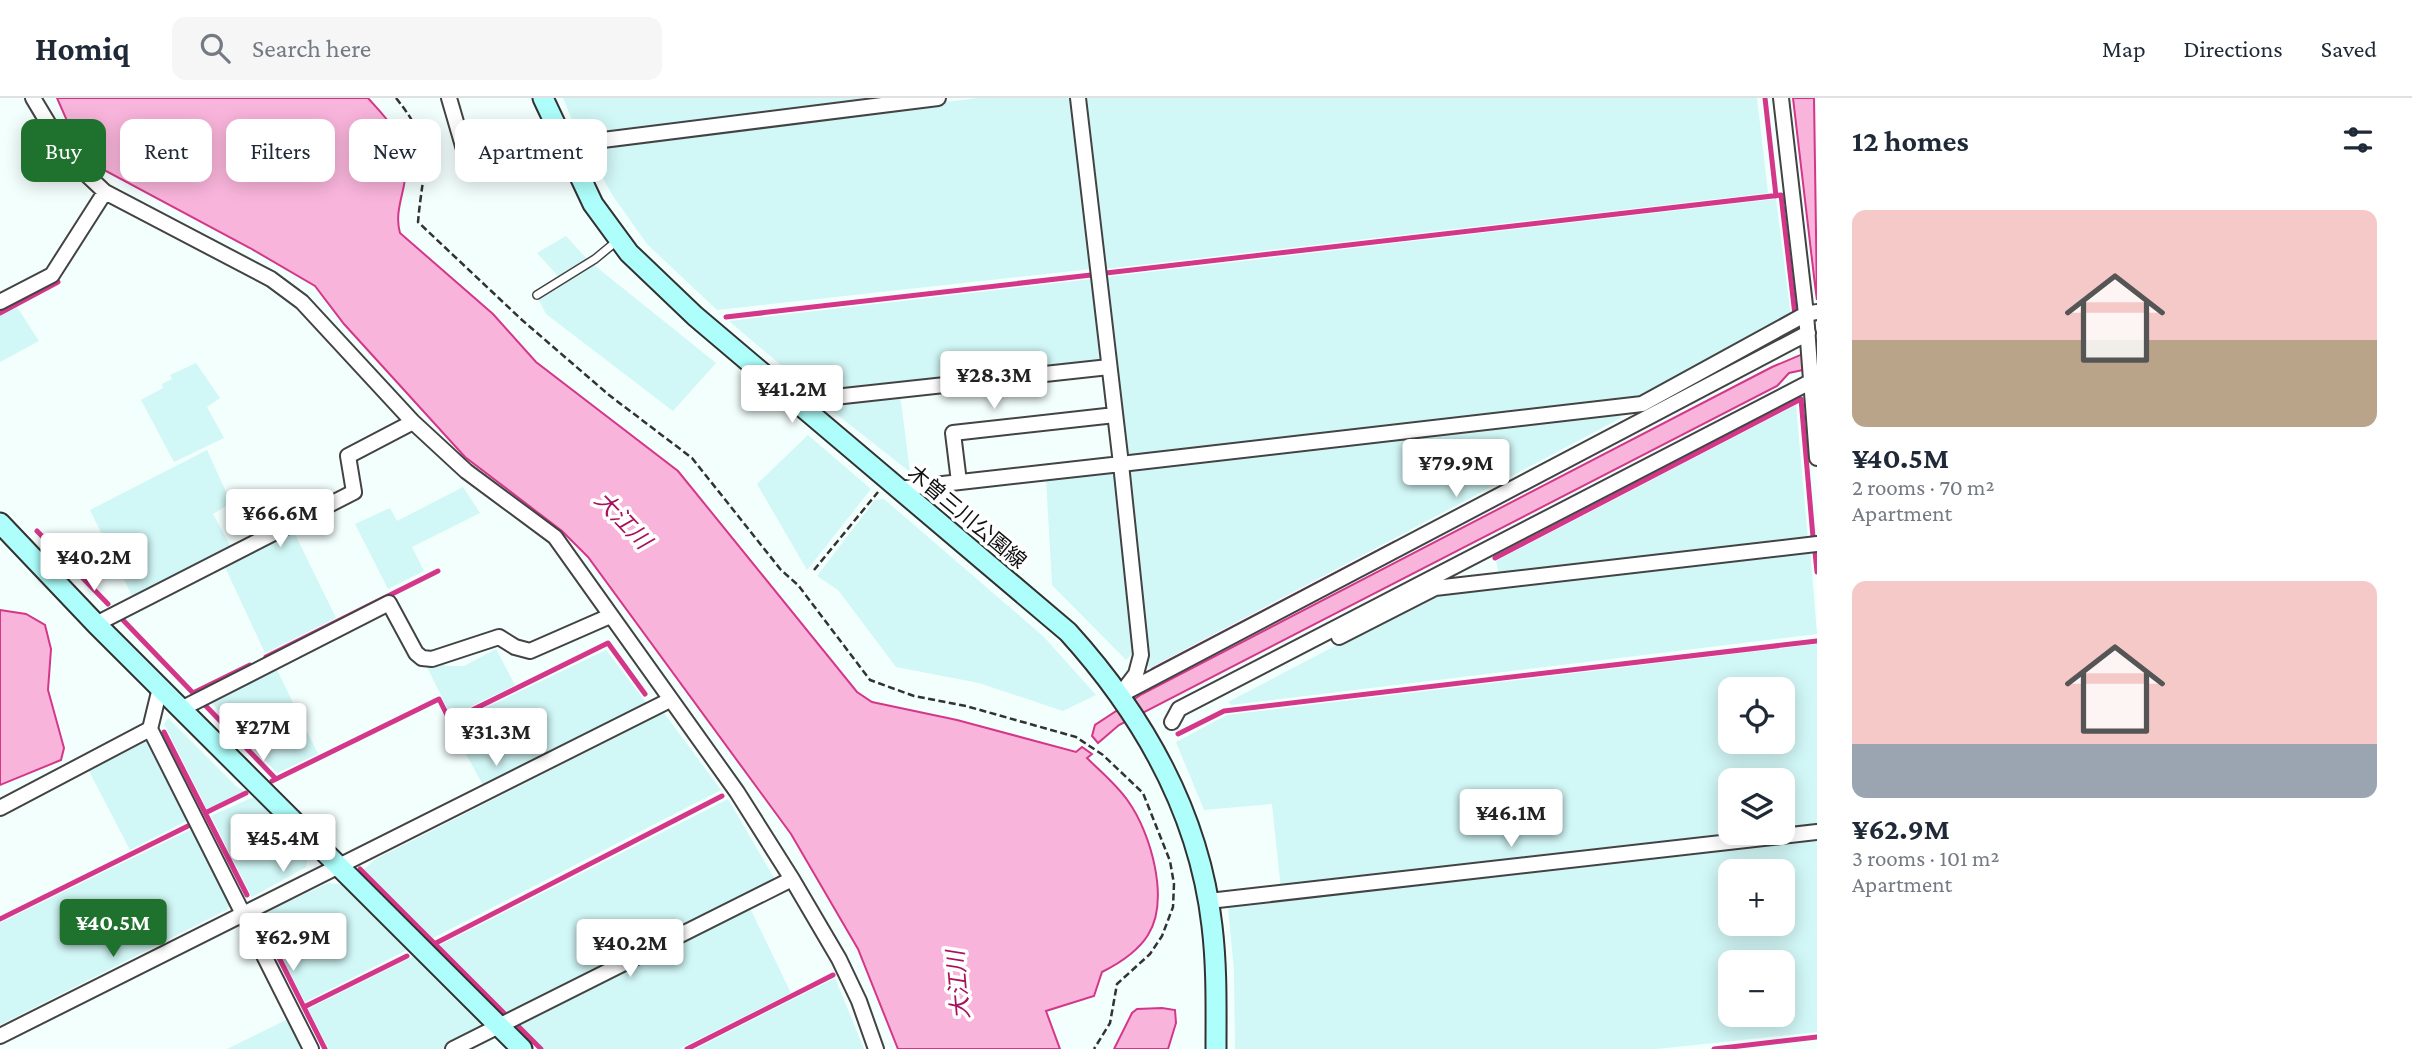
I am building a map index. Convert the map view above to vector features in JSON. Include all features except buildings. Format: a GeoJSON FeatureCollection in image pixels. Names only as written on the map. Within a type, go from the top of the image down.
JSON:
{"type":"FeatureCollection","features":[{"type":"Feature","properties":{"kind":"main road","name":"木曽三川公園線"},"geometry":{"type":"LineString","coordinates":[[543,98],[552,119]]}},
{"type":"Feature","properties":{"kind":"main road","name":"木曽三川公園線"},"geometry":{"type":"LineString","coordinates":[[582,182],[593,204],[619,239],[695,316],[1068,632],[1122,697],[1143,728],[1185,813],[1199,856],[1209,901],[1216,964],[1216,1049]]}},
{"type":"Feature","properties":{"kind":"main road"},"geometry":{"type":"LineString","coordinates":[[0,523],[96,624],[522,1049]]}},
{"type":"Feature","properties":{"kind":"street"},"geometry":{"type":"LineString","coordinates":[[33,98],[69,158],[105,192],[271,279],[302,302],[414,422],[466,471],[555,537],[737,792],[792,878],[839,959],[859,1001],[876,1049]]}},
{"type":"Feature","properties":{"kind":"street"},"geometry":{"type":"LineString","coordinates":[[449,98],[455,119]]}},
{"type":"Feature","properties":{"kind":"street"},"geometry":{"type":"LineString","coordinates":[[607,132],[939,98]]}},
{"type":"Feature","properties":{"kind":"street"},"geometry":{"type":"LineString","coordinates":[[1079,98],[1141,654],[1136,674],[1122,697]]}},
{"type":"Feature","properties":{"kind":"street"},"geometry":{"type":"LineString","coordinates":[[1781,98],[1813,313],[1808,336],[1817,458]]}},
{"type":"Feature","properties":{"kind":"street"},"geometry":{"type":"LineString","coordinates":[[0,302],[52,275],[105,192]]}},
{"type":"Feature","properties":{"kind":"street"},"geometry":{"type":"LineString","coordinates":[[893,484],[959,482],[1642,404],[1813,313]]}},
{"type":"Feature","properties":{"kind":"street"},"geometry":{"type":"LineString","coordinates":[[1122,697],[1808,336]]}},
{"type":"Feature","properties":{"kind":"street"},"geometry":{"type":"LineString","coordinates":[[806,410],[816,399],[1110,367]]}},
{"type":"Feature","properties":{"kind":"street"},"geometry":{"type":"LineString","coordinates":[[1172,722],[1179,709],[1810,378]]}},
{"type":"Feature","properties":{"kind":"street"},"geometry":{"type":"LineString","coordinates":[[959,482],[953,433],[1115,415]]}},
{"type":"Feature","properties":{"kind":"street"},"geometry":{"type":"LineString","coordinates":[[96,624],[354,492],[348,456],[414,422]]}},
{"type":"Feature","properties":{"kind":"street"},"geometry":{"type":"LineString","coordinates":[[1143,728],[1172,722],[1435,588],[1817,544]]}},
{"type":"Feature","properties":{"kind":"street"},"geometry":{"type":"LineString","coordinates":[[181,709],[389,603],[416,653],[422,658],[432,659],[499,637],[515,647],[530,651],[610,616]]}},
{"type":"Feature","properties":{"kind":"street"},"geometry":{"type":"LineString","coordinates":[[160,688],[150,729],[311,1049]]}},
{"type":"Feature","properties":{"kind":"street"},"geometry":{"type":"LineString","coordinates":[[0,1036],[670,700]]}},
{"type":"Feature","properties":{"kind":"street"},"geometry":{"type":"LineString","coordinates":[[0,808],[150,729]]}},
{"type":"Feature","properties":{"kind":"street"},"geometry":{"type":"LineString","coordinates":[[1209,901],[1817,832]]}},
{"type":"Feature","properties":{"kind":"street"},"geometry":{"type":"LineString","coordinates":[[453,1049],[792,878]]}},
{"type":"Feature","properties":{"kind":"lane"},"geometry":{"type":"LineString","coordinates":[[537,295],[595,259],[619,239]]}},
{"type":"Feature","properties":{"kind":"path"},"geometry":{"type":"LineString","coordinates":[[396,98],[415,123],[427,156],[418,222],[522,320],[609,395],[692,458],[782,570],[798,585],[870,680],[914,696],[966,706],[1076,737],[1103,755],[1143,793],[1170,861],[1174,884],[1173,907],[1162,936],[1150,954],[1116,984],[1110,1023],[1094,1049]]}},
{"type":"Feature","properties":{"kind":"path"},"geometry":{"type":"LineString","coordinates":[[814,570],[893,484]]}},
{"type":"Feature","properties":{"kind":"shaded area"},"geometry":{"type":"Polygon","coordinates":[[[563,98],[894,98],[607,131],[607,119],[572,119],[563,98]]]}},
{"type":"Feature","properties":{"kind":"shaded area"},"geometry":{"type":"Polygon","coordinates":[[[978,98],[1071,98],[1091,269],[717,310],[647,244],[613,196],[605,182],[607,144],[978,98]]]}},
{"type":"Feature","properties":{"kind":"shaded area"},"geometry":{"type":"Polygon","coordinates":[[[1084,98],[1757,98],[1768,193],[1104,269],[1084,98]]]}},
{"type":"Feature","properties":{"kind":"shaded area"},"geometry":{"type":"Polygon","coordinates":[[[1776,199],[1791,317],[1642,398],[1131,458],[1125,453],[1106,277],[1776,199]]]}},
{"type":"Feature","properties":{"kind":"shaded area"},"geometry":{"type":"Polygon","coordinates":[[[566,236],[587,259],[558,276],[537,253],[566,236]]]}},
{"type":"Feature","properties":{"kind":"shaded area"},"geometry":{"type":"Polygon","coordinates":[[[594,265],[716,363],[673,411],[546,314],[539,300],[594,265]]]}},
{"type":"Feature","properties":{"kind":"shaded area"},"geometry":{"type":"Polygon","coordinates":[[[1092,279],[1101,359],[1096,364],[815,394],[729,321],[1092,279]]]}},
{"type":"Feature","properties":{"kind":"shaded area"},"geometry":{"type":"Polygon","coordinates":[[[17,307],[39,341],[0,362],[0,315],[17,307]]]}},
{"type":"Feature","properties":{"kind":"shaded area"},"geometry":{"type":"Polygon","coordinates":[[[196,363],[220,398],[207,407],[224,438],[174,462],[141,400],[163,388],[162,384],[172,379],[170,375],[196,363]]]}},
{"type":"Feature","properties":{"kind":"shaded area"},"geometry":{"type":"Polygon","coordinates":[[[900,394],[910,472],[826,406],[829,402],[900,394]]]}},
{"type":"Feature","properties":{"kind":"shaded area"},"geometry":{"type":"Polygon","coordinates":[[[1796,405],[1808,540],[1499,575],[1496,561],[1796,405]]]}},
{"type":"Feature","properties":{"kind":"shaded area"},"geometry":{"type":"Polygon","coordinates":[[[1615,411],[1621,418],[1150,668],[1146,665],[1147,635],[1128,474],[1133,467],[1615,411]]]}},
{"type":"Feature","properties":{"kind":"shaded area"},"geometry":{"type":"Polygon","coordinates":[[[808,435],[871,489],[807,570],[757,484],[808,435]]]}},
{"type":"Feature","properties":{"kind":"shaded area"},"geometry":{"type":"Polygon","coordinates":[[[207,450],[231,503],[213,514],[231,547],[132,596],[90,510],[207,450]]]}},
{"type":"Feature","properties":{"kind":"shaded area"},"geometry":{"type":"Polygon","coordinates":[[[1111,472],[1115,475],[1133,632],[1133,653],[1126,660],[1052,585],[1046,478],[1111,472]]]}},
{"type":"Feature","properties":{"kind":"shaded area"},"geometry":{"type":"Polygon","coordinates":[[[463,487],[480,513],[412,547],[424,571],[388,589],[355,524],[390,508],[397,521],[463,487]]]}},
{"type":"Feature","properties":{"kind":"shaded area"},"geometry":{"type":"Polygon","coordinates":[[[884,499],[1044,637],[1096,695],[1063,711],[979,683],[896,667],[838,590],[817,576],[875,500],[884,499]]]}},
{"type":"Feature","properties":{"kind":"shaded area"},"geometry":{"type":"Polygon","coordinates":[[[294,532],[336,618],[265,653],[224,565],[294,532]]]}},
{"type":"Feature","properties":{"kind":"shaded area"},"geometry":{"type":"Polygon","coordinates":[[[1810,549],[1817,634],[1231,705],[1228,702],[1436,593],[1810,549]]]}},
{"type":"Feature","properties":{"kind":"shaded area"},"geometry":{"type":"Polygon","coordinates":[[[1817,644],[1817,827],[1795,830],[1795,768],[1718,768],[1718,839],[1281,890],[1272,804],[1204,810],[1176,742],[1227,715],[1817,644]]]}},
{"type":"Feature","properties":{"kind":"shaded area"},"geometry":{"type":"Polygon","coordinates":[[[496,649],[515,685],[451,716],[425,663],[441,661],[445,666],[464,666],[496,649]]]}},
{"type":"Feature","properties":{"kind":"shaded area"},"geometry":{"type":"Polygon","coordinates":[[[606,650],[648,705],[484,787],[450,725],[606,650]]]}},
{"type":"Feature","properties":{"kind":"shaded area"},"geometry":{"type":"Polygon","coordinates":[[[277,670],[318,754],[277,773],[210,701],[277,670]]]}},
{"type":"Feature","properties":{"kind":"shaded area"},"geometry":{"type":"Polygon","coordinates":[[[664,713],[721,790],[433,938],[364,869],[376,859],[664,713]]]}},
{"type":"Feature","properties":{"kind":"shaded area"},"geometry":{"type":"Polygon","coordinates":[[[168,718],[237,787],[245,791],[207,809],[164,724],[168,718]]]}},
{"type":"Feature","properties":{"kind":"shaded area"},"geometry":{"type":"Polygon","coordinates":[[[147,741],[188,820],[130,850],[89,771],[147,741]]]}},
{"type":"Feature","properties":{"kind":"shaded area"},"geometry":{"type":"Polygon","coordinates":[[[256,796],[309,853],[306,867],[252,897],[211,816],[256,796]]]}},
{"type":"Feature","properties":{"kind":"shaded area"},"geometry":{"type":"Polygon","coordinates":[[[728,799],[777,883],[510,1015],[440,945],[728,799]]]}},
{"type":"Feature","properties":{"kind":"shaded area"},"geometry":{"type":"Polygon","coordinates":[[[194,828],[230,901],[228,909],[0,1025],[0,923],[194,828]]]}},
{"type":"Feature","properties":{"kind":"shaded area"},"geometry":{"type":"Polygon","coordinates":[[[1817,837],[1817,1032],[1657,1049],[1235,1049],[1234,971],[1228,907],[1252,901],[1746,845],[1795,845],[1795,839],[1817,837]]]}},
{"type":"Feature","properties":{"kind":"shaded area"},"geometry":{"type":"Polygon","coordinates":[[[329,883],[343,885],[407,950],[305,1002],[260,914],[329,883]]]}},
{"type":"Feature","properties":{"kind":"shaded area"},"geometry":{"type":"Polygon","coordinates":[[[749,906],[791,993],[679,1049],[543,1049],[516,1022],[749,906]]]}},
{"type":"Feature","properties":{"kind":"shaded area"},"geometry":{"type":"Polygon","coordinates":[[[414,956],[481,1024],[478,1031],[443,1049],[329,1049],[308,1009],[414,956]]]}},
{"type":"Feature","properties":{"kind":"shaded area"},"geometry":{"type":"Polygon","coordinates":[[[835,978],[864,1049],[695,1049],[835,978]]]}},
{"type":"Feature","properties":{"kind":"shaded area"},"geometry":{"type":"Polygon","coordinates":[[[290,1018],[305,1049],[227,1049],[290,1018]]]}},
{"type":"Feature","properties":{"kind":"water","name":"大江川"},"geometry":{"type":"Polygon","coordinates":[[[57,98],[368,98],[386,119],[349,119],[349,182],[404,182],[398,215],[400,233],[493,314],[536,362],[678,471],[857,692],[872,702],[957,720],[1076,752],[1082,747],[1092,754],[1087,758],[1124,795],[1144,831],[1155,867],[1157,904],[1148,935],[1127,956],[1102,972],[1094,996],[1046,1011],[1060,1049],[898,1049],[858,949],[791,834],[588,557],[562,531],[465,457],[344,324],[315,286],[126,182],[212,182],[212,119],[120,119],[120,179],[106,171],[106,119],[66,119],[57,98]]]}},
{"type":"Feature","properties":{"kind":"water"},"geometry":{"type":"Polygon","coordinates":[[[1793,98],[1814,98],[1817,300],[1815,285],[1793,98]]]}},
{"type":"Feature","properties":{"kind":"water"},"geometry":{"type":"Polygon","coordinates":[[[1817,348],[1817,367],[1789,373],[1777,386],[1119,725],[1098,743],[1092,736],[1095,725],[1142,694],[1772,367],[1817,348]]]}},
{"type":"Feature","properties":{"kind":"water"},"geometry":{"type":"Polygon","coordinates":[[[0,610],[26,614],[45,625],[51,649],[48,690],[64,748],[61,760],[0,785],[0,610]]]}},
{"type":"Feature","properties":{"kind":"water"},"geometry":{"type":"Polygon","coordinates":[[[1137,1009],[1175,1010],[1176,1023],[1168,1049],[1114,1049],[1132,1013],[1137,1009]]]}},
{"type":"Feature","properties":{"kind":"waterway"},"geometry":{"type":"LineString","coordinates":[[1765,98],[1776,196]]}},
{"type":"Feature","properties":{"kind":"waterway"},"geometry":{"type":"LineString","coordinates":[[1106,273],[1781,195],[1795,315]]}},
{"type":"Feature","properties":{"kind":"waterway"},"geometry":{"type":"LineString","coordinates":[[726,317],[1091,275]]}},
{"type":"Feature","properties":{"kind":"waterway"},"geometry":{"type":"LineString","coordinates":[[0,313],[58,282]]}},
{"type":"Feature","properties":{"kind":"waterway"},"geometry":{"type":"LineString","coordinates":[[1495,558],[1801,399],[1813,537]]}},
{"type":"Feature","properties":{"kind":"waterway"},"geometry":{"type":"LineString","coordinates":[[37,531],[108,604]]}},
{"type":"Feature","properties":{"kind":"waterway"},"geometry":{"type":"LineString","coordinates":[[1153,670],[1395,543]]}},
{"type":"Feature","properties":{"kind":"waterway"},"geometry":{"type":"LineString","coordinates":[[1815,552],[1817,572]]}},
{"type":"Feature","properties":{"kind":"waterway"},"geometry":{"type":"LineString","coordinates":[[266,657],[438,571]]}},
{"type":"Feature","properties":{"kind":"waterway"},"geometry":{"type":"LineString","coordinates":[[121,618],[195,695]]}},
{"type":"Feature","properties":{"kind":"waterway"},"geometry":{"type":"LineString","coordinates":[[1178,734],[1224,711],[1817,641]]}},
{"type":"Feature","properties":{"kind":"waterway"},"geometry":{"type":"LineString","coordinates":[[272,781],[439,699],[450,721],[608,643],[645,694]]}},
{"type":"Feature","properties":{"kind":"waterway"},"geometry":{"type":"LineString","coordinates":[[193,693],[250,665]]}},
{"type":"Feature","properties":{"kind":"waterway"},"geometry":{"type":"LineString","coordinates":[[204,704],[276,779]]}},
{"type":"Feature","properties":{"kind":"waterway"},"geometry":{"type":"LineString","coordinates":[[164,732],[247,895]]}},
{"type":"Feature","properties":{"kind":"waterway"},"geometry":{"type":"LineString","coordinates":[[205,813],[246,793]]}},
{"type":"Feature","properties":{"kind":"waterway"},"geometry":{"type":"LineString","coordinates":[[434,944],[722,796]]}},
{"type":"Feature","properties":{"kind":"waterway"},"geometry":{"type":"LineString","coordinates":[[0,919],[190,825]]}},
{"type":"Feature","properties":{"kind":"waterway"},"geometry":{"type":"LineString","coordinates":[[360,869],[509,1018]]}},
{"type":"Feature","properties":{"kind":"waterway"},"geometry":{"type":"LineString","coordinates":[[261,922],[325,1049]]}},
{"type":"Feature","properties":{"kind":"waterway"},"geometry":{"type":"LineString","coordinates":[[304,1007],[407,956]]}},
{"type":"Feature","properties":{"kind":"waterway"},"geometry":{"type":"LineString","coordinates":[[687,1049],[833,975]]}},
{"type":"Feature","properties":{"kind":"waterway"},"geometry":{"type":"LineString","coordinates":[[516,1024],[541,1049]]}},
{"type":"Feature","properties":{"kind":"waterway"},"geometry":{"type":"LineString","coordinates":[[1714,1049],[1817,1037]]}}]}
